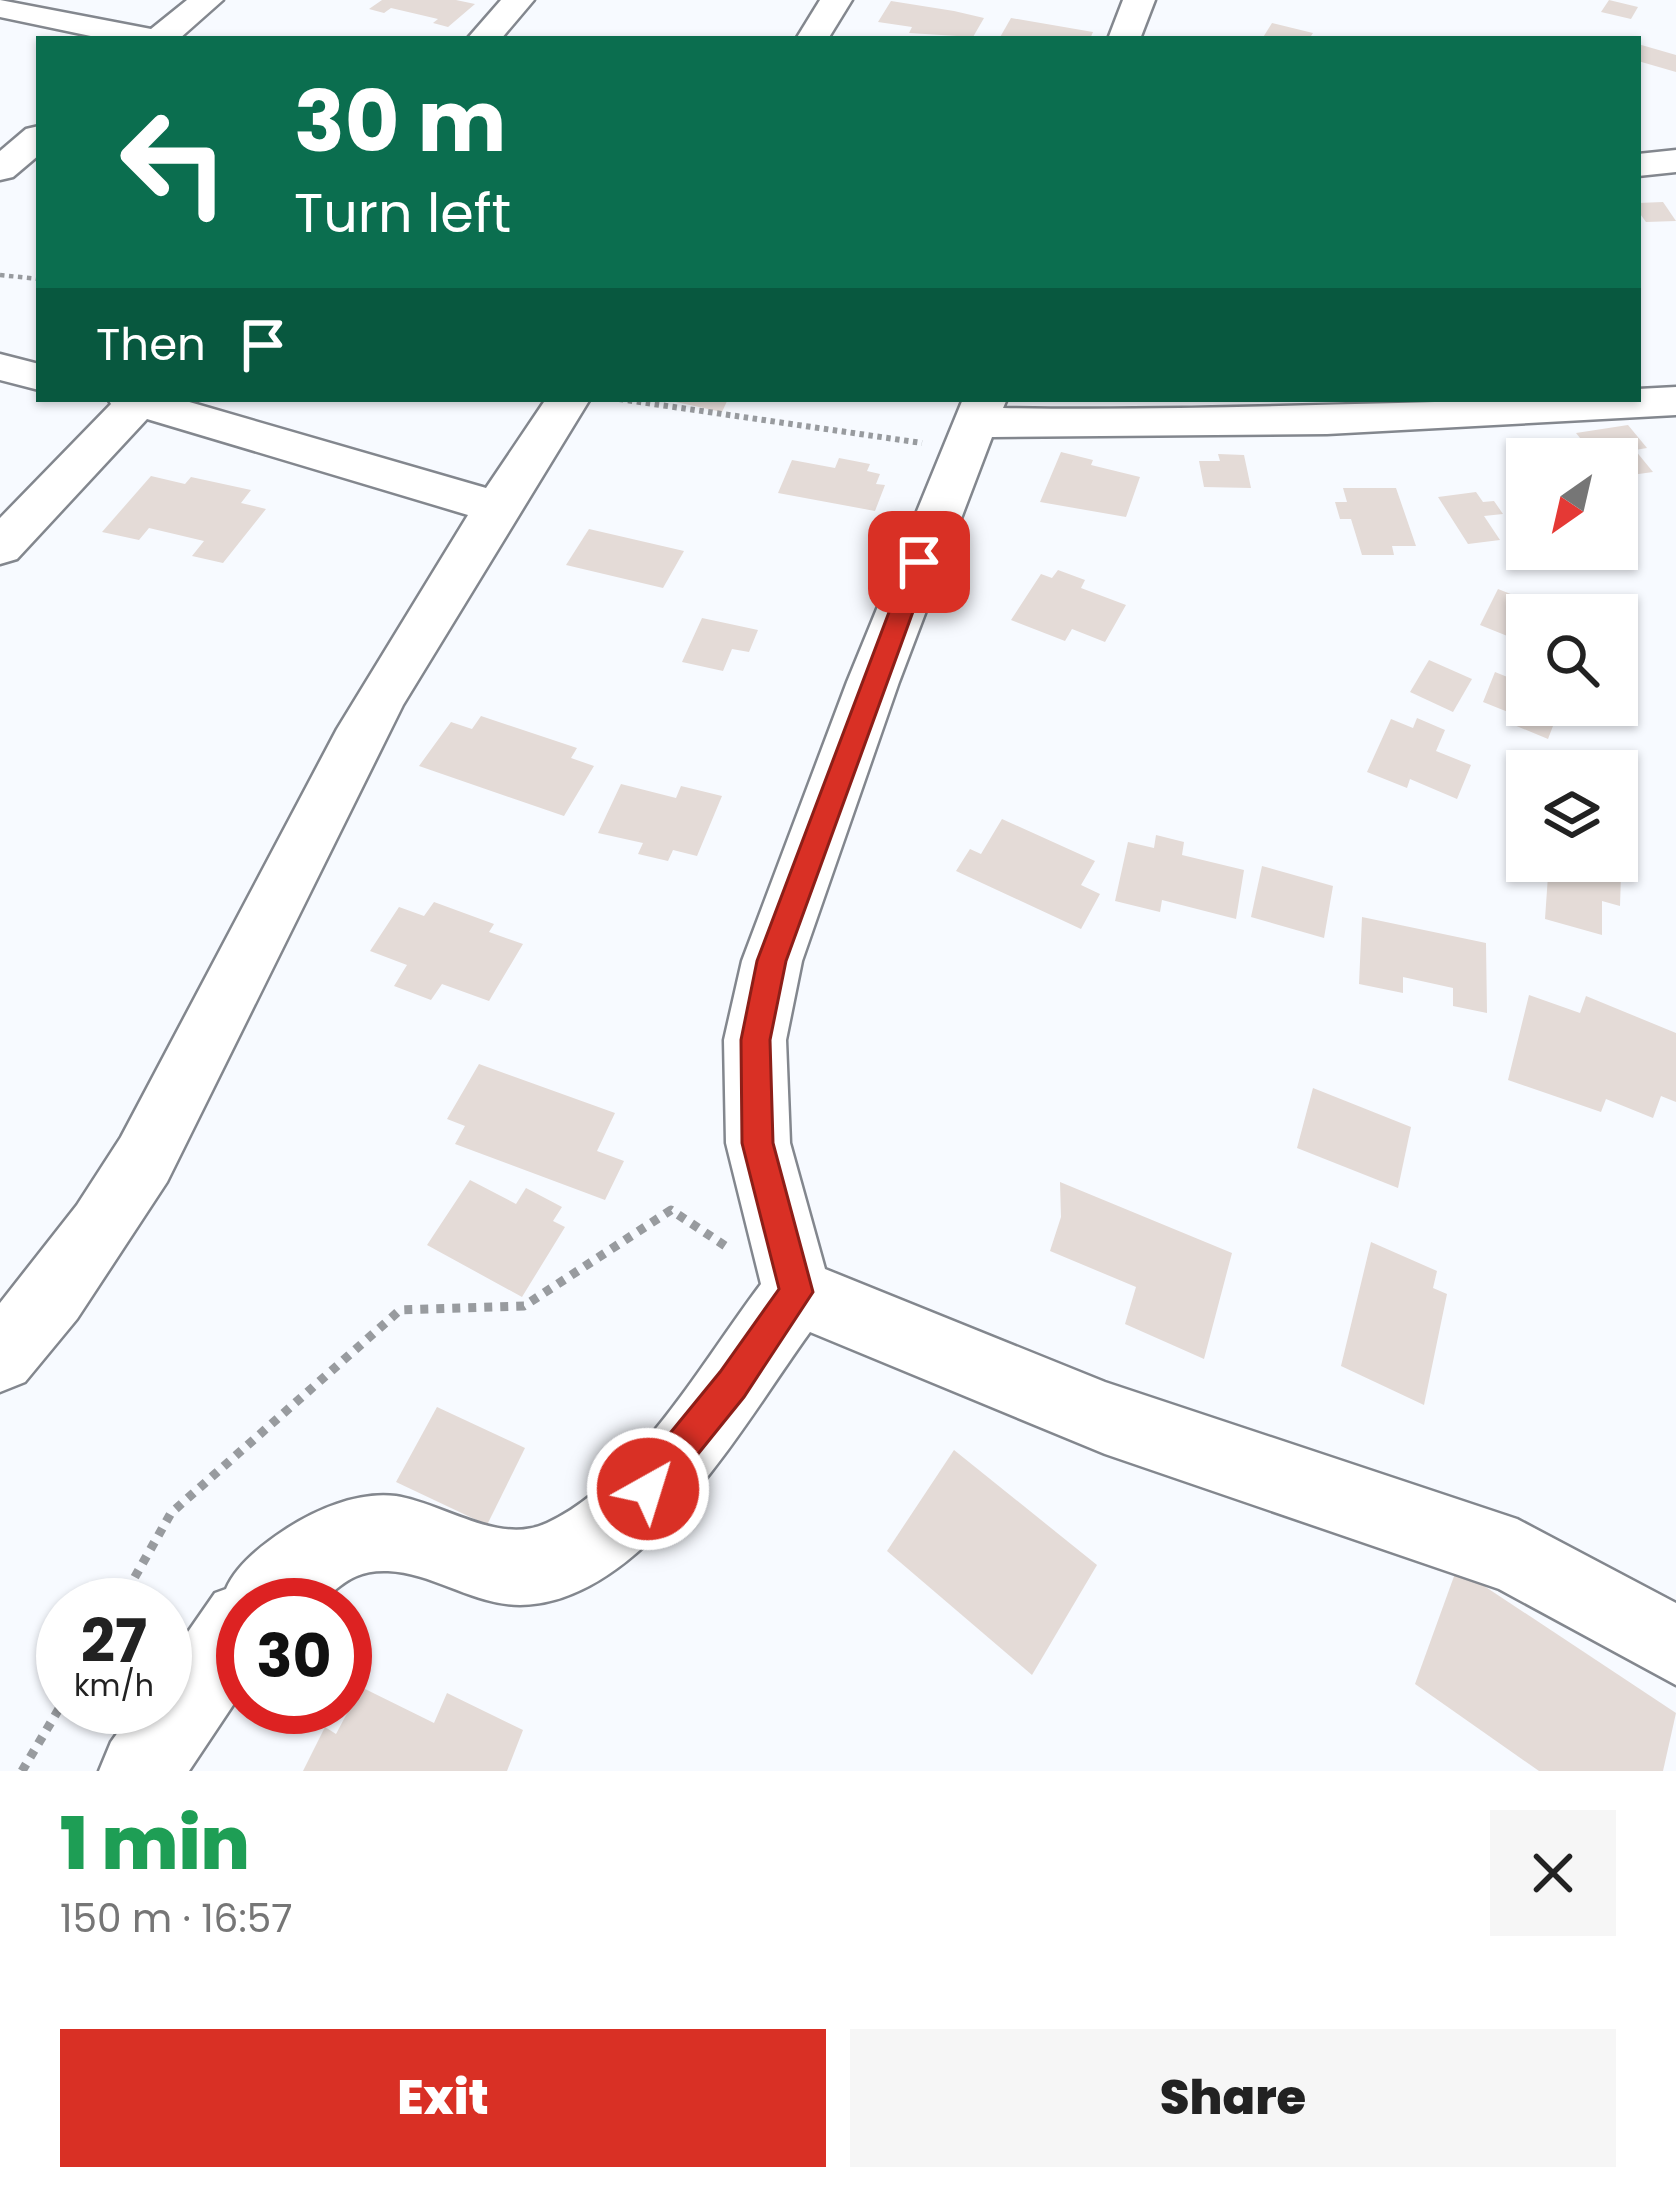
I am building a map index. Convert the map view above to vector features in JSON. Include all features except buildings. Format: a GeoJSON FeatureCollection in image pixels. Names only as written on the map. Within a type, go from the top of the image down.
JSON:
{"type":"FeatureCollection","features":[{"type":"Feature","properties":{"kind":"street"},"geometry":{"type":"LineString","coordinates":[[159,36],[207,0]]}},
{"type":"Feature","properties":{"kind":"street"},"geometry":{"type":"LineString","coordinates":[[486,36],[518,0]]}},
{"type":"Feature","properties":{"kind":"street"},"geometry":{"type":"LineString","coordinates":[[814,36],[836,0]]}},
{"type":"Feature","properties":{"kind":"street"},"geometry":{"type":"LineString","coordinates":[[1125,36],[1139,0]]}},
{"type":"Feature","properties":{"kind":"street"},"geometry":{"type":"LineString","coordinates":[[0,7],[140,36]]}},
{"type":"Feature","properties":{"kind":"street"},"geometry":{"type":"LineString","coordinates":[[0,169],[36,139]]}},
{"type":"Feature","properties":{"kind":"street"},"geometry":{"type":"LineString","coordinates":[[0,367],[36,376]]}},
{"type":"Feature","properties":{"kind":"street"},"geometry":{"type":"LineString","coordinates":[[285,1578],[306,1557],[349,1540],[388,1533],[502,1568],[555,1562],[621,1522],[732,1384],[796,1292],[758,1143],[755,1040],[759,1020],[772,961],[873,682],[976,423],[1191,426],[1676,401]]}},
{"type":"Feature","properties":{"kind":"street"},"geometry":{"type":"LineString","coordinates":[[0,547],[135,402]]}},
{"type":"Feature","properties":{"kind":"street"},"geometry":{"type":"LineString","coordinates":[[144,402],[496,507]]}},
{"type":"Feature","properties":{"kind":"street"},"geometry":{"type":"LineString","coordinates":[[0,1357],[57,1294],[100,1231],[200,1058],[331,790],[496,507],[566,402]]}},
{"type":"Feature","properties":{"kind":"street"},"geometry":{"type":"LineString","coordinates":[[796,1292],[1105,1418],[1516,1557],[1676,1646]]}},
{"type":"Feature","properties":{"kind":"street"},"geometry":{"type":"LineString","coordinates":[[140,1771],[216,1660]]}},
{"type":"Feature","properties":{"kind":"path"},"geometry":{"type":"LineString","coordinates":[[0,275],[36,279]]}},
{"type":"Feature","properties":{"kind":"path"},"geometry":{"type":"LineString","coordinates":[[634,402],[678,411],[976,423]]}},
{"type":"Feature","properties":{"kind":"path"},"geometry":{"type":"LineString","coordinates":[[134,1578],[171,1513],[400,1310],[524,1306],[670,1210],[796,1292]]}},
{"type":"Feature","properties":{"kind":"path"},"geometry":{"type":"LineString","coordinates":[[22,1771],[44,1734]]}},
{"type":"Feature","properties":{"kind":"route"},"geometry":{"type":"LineString","coordinates":[[648,1489],[732,1384],[796,1292],[758,1143],[755,1040],[772,961],[919,562]]}}]}
